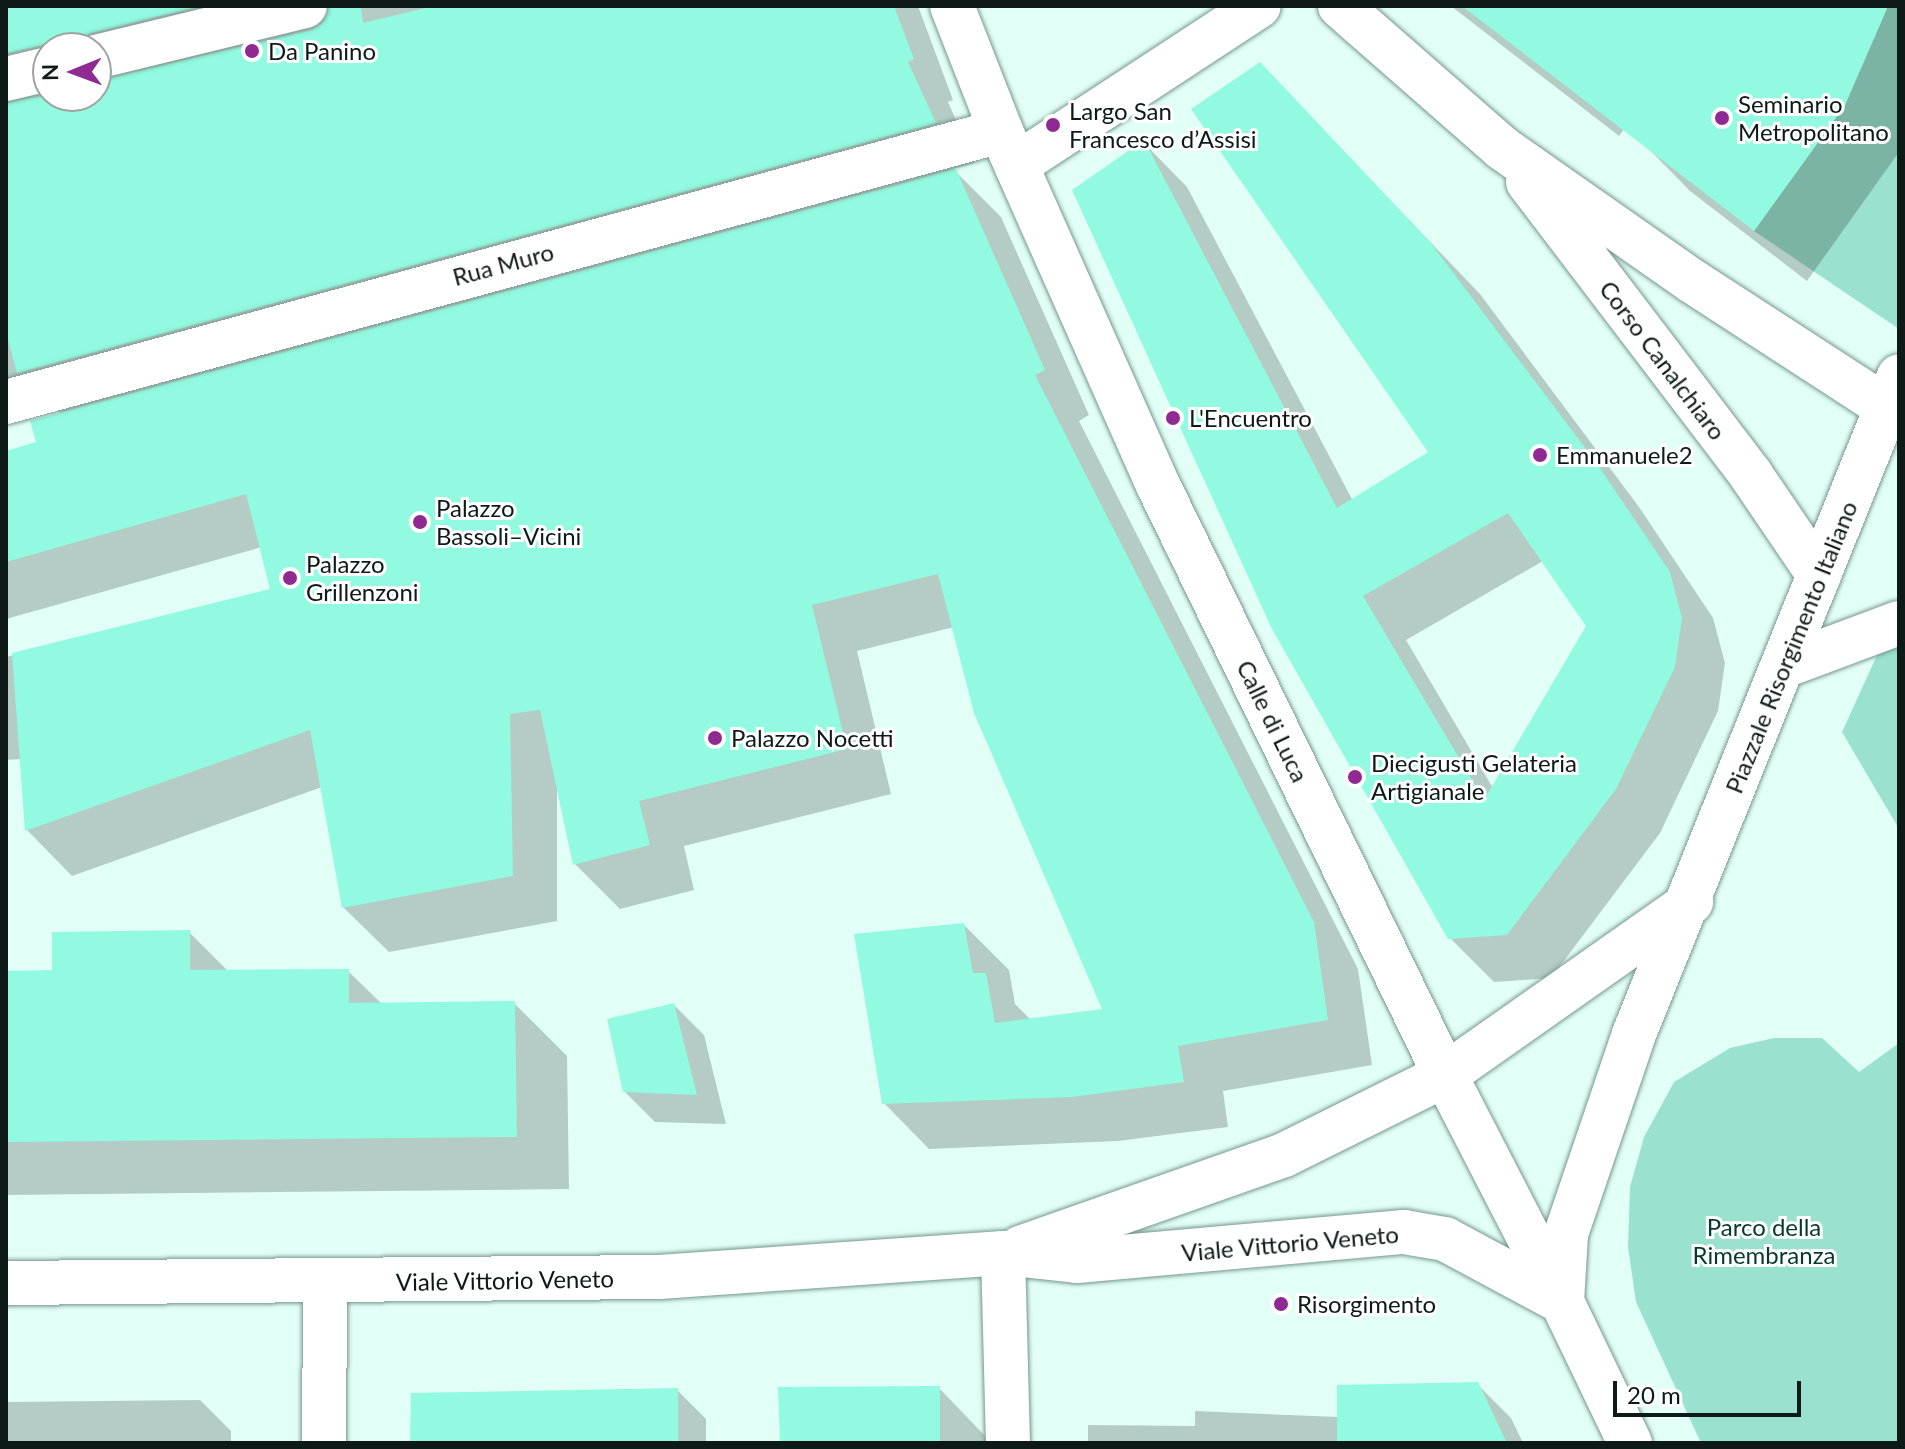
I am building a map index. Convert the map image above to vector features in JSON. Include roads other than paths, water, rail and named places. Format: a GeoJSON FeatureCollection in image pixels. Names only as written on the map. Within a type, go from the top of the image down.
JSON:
{"type":"FeatureCollection","features":[{"type":"Feature","properties":{"kind":"street"},"geometry":{"type":"LineString","coordinates":[[112,53],[305,6]]}},
{"type":"Feature","properties":{"kind":"street"},"geometry":{"type":"LineString","coordinates":[[952,6],[1009,148],[1259,6]]}},
{"type":"Feature","properties":{"kind":"street","name":"Corso Canalchiaro"},"geometry":{"type":"LineString","coordinates":[[1340,6],[1502,148],[1692,281],[1895,399]]}},
{"type":"Feature","properties":{"kind":"street"},"geometry":{"type":"LineString","coordinates":[[6,79],[32,73]]}},
{"type":"Feature","properties":{"kind":"street","name":"Rua Muro"},"geometry":{"type":"LineString","coordinates":[[6,402],[1009,148]]}},
{"type":"Feature","properties":{"kind":"street","name":"Calle di Luca"},"geometry":{"type":"LineString","coordinates":[[1009,148],[1158,485],[1445,1075],[1562,1302]]}},
{"type":"Feature","properties":{"kind":"street","name":"Corso Canalchiaro"},"geometry":{"type":"LineString","coordinates":[[1502,148],[1751,475],[1819,575]]}},
{"type":"Feature","properties":{"kind":"street","name":"Piazzale Risorgimento Italiano"},"geometry":{"type":"LineString","coordinates":[[1630,1443],[1562,1302],[1566,1234],[1634,1034],[1691,902],[1819,575],[1895,399]]}},
{"type":"Feature","properties":{"kind":"street"},"geometry":{"type":"LineString","coordinates":[[1784,666],[1899,623]]}},
{"type":"Feature","properties":{"kind":"street"},"geometry":{"type":"LineString","coordinates":[[1445,1075],[1691,902]]}},
{"type":"Feature","properties":{"kind":"street","name":"Viale Vittorio Veneto"},"geometry":{"type":"LineString","coordinates":[[1003,1253],[1284,1155],[1445,1075]]}},
{"type":"Feature","properties":{"kind":"street","name":"Viale Vittorio Veneto"},"geometry":{"type":"LineString","coordinates":[[6,1283],[325,1284],[659,1277],[1003,1253],[1077,1261],[1404,1232],[1445,1239],[1562,1302]]}},
{"type":"Feature","properties":{"kind":"street"},"geometry":{"type":"LineString","coordinates":[[1003,1253],[1008,1443]]}},
{"type":"Feature","properties":{"kind":"street"},"geometry":{"type":"LineString","coordinates":[[324,1443],[325,1284]]}},
{"type":"Feature","properties":{"kind":"place","name":"Da Panino"},"geometry":{"type":"Point","coordinates":[252,51]}},
{"type":"Feature","properties":{"kind":"place","name":"Seminario Metropolitano"},"geometry":{"type":"Point","coordinates":[1722,118]}},
{"type":"Feature","properties":{"kind":"place","name":"Largo San Francesco d’Assisi"},"geometry":{"type":"Point","coordinates":[1053,125]}},
{"type":"Feature","properties":{"kind":"place","name":"L'Encuentro"},"geometry":{"type":"Point","coordinates":[1173,418]}},
{"type":"Feature","properties":{"kind":"place","name":"Emmanuele2"},"geometry":{"type":"Point","coordinates":[1540,455]}},
{"type":"Feature","properties":{"kind":"place","name":"Palazzo Bassoli–Vicini"},"geometry":{"type":"Point","coordinates":[420,522]}},
{"type":"Feature","properties":{"kind":"place","name":"Palazzo Grillenzoni"},"geometry":{"type":"Point","coordinates":[290,578]}},
{"type":"Feature","properties":{"kind":"place","name":"Palazzo Nocetti"},"geometry":{"type":"Point","coordinates":[715,738]}},
{"type":"Feature","properties":{"kind":"place","name":"Diecigusti Gelateria Artigianale"},"geometry":{"type":"Point","coordinates":[1355,777]}},
{"type":"Feature","properties":{"kind":"place","name":"Risorgimento"},"geometry":{"type":"Point","coordinates":[1281,1304]}},
{"type":"Feature","properties":{"kind":"park label","name":"Parco della Rimembranza"},"geometry":{"type":"Point","coordinates":[1764,1241]}}]}
